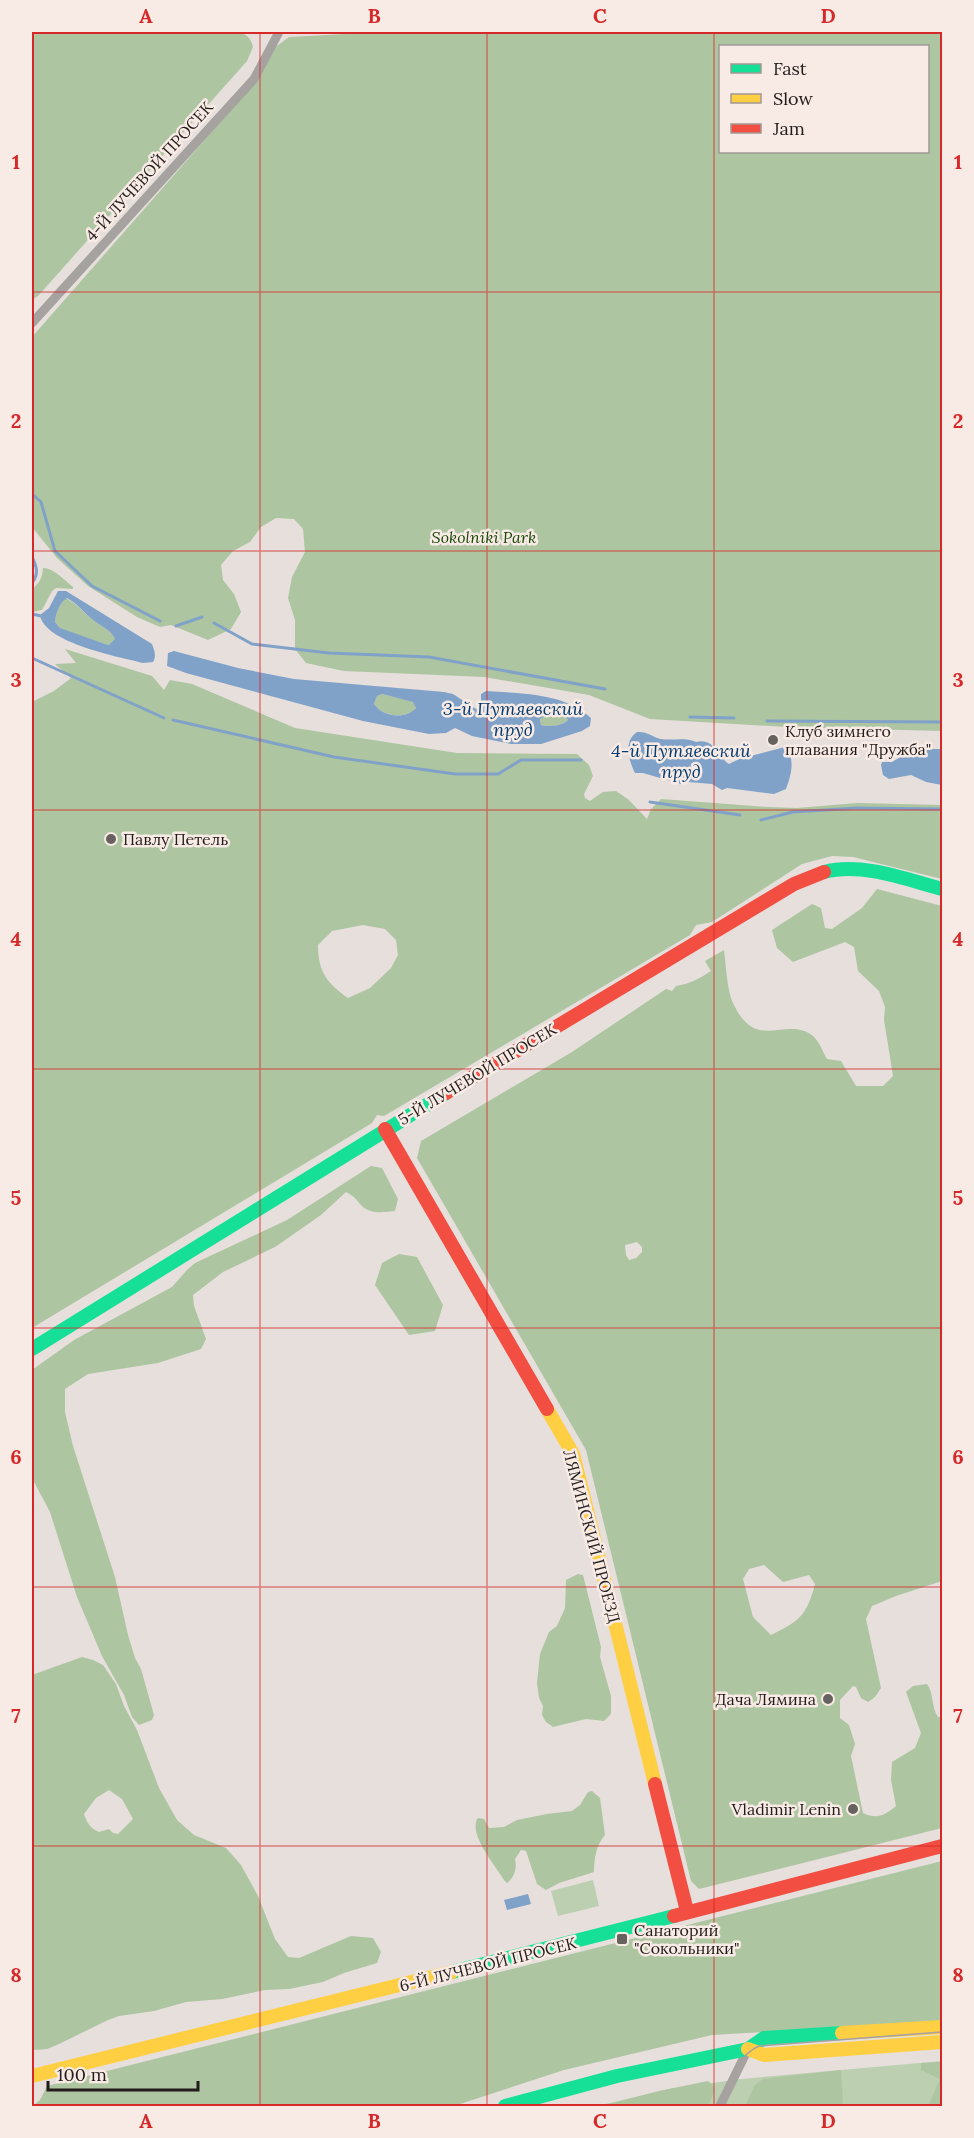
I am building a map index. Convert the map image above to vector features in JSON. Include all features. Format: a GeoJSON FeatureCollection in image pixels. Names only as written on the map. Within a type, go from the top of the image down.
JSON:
{"type":"FeatureCollection","features":[{"type":"Feature","properties":{"kind":"street","name":"4-Й ЛУЧЕВОЙ ПРОСЕК"},"geometry":{"type":"LineString","coordinates":[[32,323],[254,79],[279,32]]}},
{"type":"Feature","properties":{"kind":"street","name":"5-Й ЛУЧЕВОЙ ПРОСЕК"},"geometry":{"type":"LineString","coordinates":[[32,1349],[385,1129],[794,884],[816,874],[842,868],[942,889]]}},
{"type":"Feature","properties":{"kind":"street","name":"ЛЯМИНСКИЙ ПРОЕЗД"},"geometry":{"type":"LineString","coordinates":[[385,1129],[573,1454],[687,1911]]}},
{"type":"Feature","properties":{"kind":"street","name":"6-Й ЛУЧЕВОЙ ПРОСЕК"},"geometry":{"type":"LineString","coordinates":[[32,2076],[547,1949],[942,1846]]}},
{"type":"Feature","properties":{"kind":"street"},"geometry":{"type":"LineString","coordinates":[[505,2106],[617,2076],[748,2049],[764,2038],[942,2027]]}},
{"type":"Feature","properties":{"kind":"street"},"geometry":{"type":"LineString","coordinates":[[748,2049],[764,2055],[942,2042]]}},
{"type":"Feature","properties":{"kind":"street"},"geometry":{"type":"LineString","coordinates":[[720,2106],[748,2049]]}},
{"type":"Feature","properties":{"kind":"green space"},"geometry":{"type":"Polygon","coordinates":[[[32,32],[236,32],[248,36],[253,47],[247,61],[32,300],[32,32]]]}},
{"type":"Feature","properties":{"kind":"green space","name":"Sokolniki Park"},"geometry":{"type":"Polygon","coordinates":[[[384,32],[942,32],[942,731],[787,727],[650,719],[589,695],[484,677],[344,671],[306,663],[295,649],[295,620],[288,598],[292,577],[305,552],[303,529],[294,519],[276,518],[261,527],[250,542],[233,551],[221,565],[223,580],[234,594],[241,612],[231,629],[208,640],[171,625],[160,627],[137,617],[88,586],[57,558],[32,527],[32,337],[259,78],[274,48],[289,37],[384,32]]]}},
{"type":"Feature","properties":{"kind":"green space"},"geometry":{"type":"Polygon","coordinates":[[[43,568],[55,572],[73,589],[56,588],[42,610],[32,612],[32,589],[40,580],[43,568]]]}},
{"type":"Feature","properties":{"kind":"green space"},"geometry":{"type":"Polygon","coordinates":[[[66,598],[116,640],[109,645],[60,628],[55,622],[56,615],[66,598]]]}},
{"type":"Feature","properties":{"kind":"green space"},"geometry":{"type":"Polygon","coordinates":[[[65,649],[152,676],[164,690],[170,680],[192,684],[295,728],[457,753],[577,754],[589,765],[593,776],[584,794],[585,798],[590,801],[603,792],[616,791],[629,800],[647,819],[651,809],[661,799],[797,808],[857,803],[942,805],[942,879],[853,857],[832,856],[802,864],[712,922],[696,925],[690,935],[384,1116],[377,1115],[372,1123],[32,1328],[32,702],[54,691],[71,678],[55,664],[76,663],[65,649]],[[363,925],[332,931],[318,945],[320,963],[325,976],[348,998],[370,988],[391,968],[398,955],[396,940],[385,929],[363,925]]]}},
{"type":"Feature","properties":{"kind":"green space"},"geometry":{"type":"Polygon","coordinates":[[[382,694],[414,702],[416,708],[400,715],[383,712],[374,704],[377,696],[382,694]]]}},
{"type":"Feature","properties":{"kind":"green space"},"geometry":{"type":"Polygon","coordinates":[[[556,710],[564,712],[568,720],[555,726],[541,725],[540,719],[556,710]]]}},
{"type":"Feature","properties":{"kind":"green space"},"geometry":{"type":"Polygon","coordinates":[[[877,889],[942,906],[942,1581],[872,1606],[866,1619],[881,1688],[868,1702],[861,1698],[856,1687],[853,1686],[840,1700],[840,1718],[849,1725],[855,1744],[851,1756],[863,1813],[881,1816],[896,1806],[891,1780],[892,1762],[915,1748],[921,1733],[906,1692],[913,1686],[927,1684],[934,1709],[938,1717],[942,1716],[942,1828],[699,1889],[691,1881],[586,1450],[417,1158],[421,1141],[572,1052],[666,989],[672,991],[676,986],[707,974],[711,971],[705,961],[724,950],[727,978],[734,1005],[743,1019],[752,1027],[772,1031],[792,1029],[803,1031],[815,1038],[827,1059],[841,1061],[856,1086],[883,1086],[893,1076],[884,1020],[885,1007],[879,991],[858,971],[854,947],[845,942],[793,962],[777,948],[772,930],[812,904],[821,908],[825,928],[832,929],[862,908],[877,889]],[[637,1242],[625,1245],[629,1260],[636,1258],[642,1252],[642,1247],[637,1242]],[[764,1565],[749,1569],[743,1579],[753,1617],[771,1635],[801,1616],[809,1603],[815,1584],[809,1575],[783,1582],[764,1565]]]}},
{"type":"Feature","properties":{"kind":"green space"},"geometry":{"type":"Polygon","coordinates":[[[371,1166],[382,1168],[398,1199],[395,1211],[369,1210],[346,1192],[321,1215],[275,1247],[223,1272],[193,1295],[194,1306],[206,1339],[201,1349],[158,1363],[88,1374],[65,1389],[65,1412],[73,1446],[115,1577],[128,1635],[141,1669],[154,1715],[152,1720],[139,1725],[132,1717],[124,1695],[102,1656],[77,1597],[50,1512],[32,1478],[32,1370],[74,1340],[172,1287],[195,1263],[287,1220],[371,1166]]]}},
{"type":"Feature","properties":{"kind":"green space"},"geometry":{"type":"Polygon","coordinates":[[[399,1254],[417,1257],[443,1305],[435,1331],[409,1335],[375,1285],[382,1263],[399,1254]]]}},
{"type":"Feature","properties":{"kind":"green space"},"geometry":{"type":"Polygon","coordinates":[[[578,1574],[583,1575],[601,1647],[600,1657],[611,1696],[611,1714],[604,1721],[586,1719],[553,1727],[542,1715],[543,1706],[539,1698],[537,1683],[540,1654],[549,1632],[557,1626],[565,1608],[566,1580],[578,1574]]]}},
{"type":"Feature","properties":{"kind":"green space"},"geometry":{"type":"Polygon","coordinates":[[[82,1657],[103,1665],[116,1684],[124,1706],[137,1730],[159,1788],[177,1820],[194,1835],[226,1848],[241,1865],[258,1896],[275,1939],[288,1957],[299,1958],[351,1936],[373,1938],[381,1952],[377,1963],[323,1982],[289,1989],[265,1990],[222,1999],[186,2002],[154,2011],[119,2016],[47,2049],[32,2048],[32,1675],[82,1657]],[[109,1790],[96,1798],[84,1814],[89,1825],[99,1832],[109,1829],[118,1834],[133,1819],[122,1799],[109,1790]]]}},
{"type":"Feature","properties":{"kind":"green space"},"geometry":{"type":"Polygon","coordinates":[[[592,1791],[600,1798],[605,1835],[596,1852],[594,1872],[559,1883],[546,1890],[537,1884],[526,1851],[521,1850],[515,1859],[514,1875],[507,1883],[479,1841],[476,1832],[478,1818],[484,1819],[489,1828],[504,1827],[517,1820],[572,1811],[580,1805],[588,1792],[592,1791]]]}},
{"type":"Feature","properties":{"kind":"green space"},"geometry":{"type":"Polygon","coordinates":[[[942,1861],[942,2022],[712,2035],[564,2070],[454,2106],[33,2106],[40,2100],[47,2086],[942,1861]]]}},
{"type":"Feature","properties":{"kind":"green space"},"geometry":{"type":"Polygon","coordinates":[[[593,1880],[599,1906],[558,1916],[551,1891],[593,1880]]]}},
{"type":"Feature","properties":{"kind":"green space"},"geometry":{"type":"Polygon","coordinates":[[[942,2061],[942,2106],[597,2106],[669,2089],[741,2079],[942,2061]]]}},
{"type":"Feature","properties":{"kind":"green space"},"geometry":{"type":"Polygon","coordinates":[[[942,2062],[942,2106],[928,2106],[940,2079],[921,2070],[921,2063],[942,2062]]]}},
{"type":"Feature","properties":{"kind":"green space"},"geometry":{"type":"Polygon","coordinates":[[[841,2070],[843,2106],[745,2106],[755,2085],[763,2079],[841,2070]]]}},
{"type":"Feature","properties":{"kind":"green space"},"geometry":{"type":"Polygon","coordinates":[[[708,2081],[715,2090],[708,2106],[601,2106],[659,2091],[708,2081]]]}},
{"type":"Feature","properties":{"kind":"water"},"geometry":{"type":"Polygon","coordinates":[[[58,591],[66,591],[152,644],[155,653],[153,662],[143,663],[101,653],[68,641],[45,625],[40,615],[49,608],[58,591]],[[67,598],[58,608],[56,615],[55,622],[60,628],[109,645],[115,639],[106,628],[67,598]]]}},
{"type":"Feature","properties":{"kind":"water","name":"3-й Путяевский пруд"},"geometry":{"type":"Polygon","coordinates":[[[174,651],[238,668],[294,679],[444,692],[453,694],[476,709],[481,708],[481,694],[486,691],[541,696],[580,709],[591,718],[590,726],[582,731],[541,744],[511,744],[472,736],[455,728],[446,733],[429,734],[363,721],[186,673],[167,666],[168,653],[174,651]],[[382,694],[377,696],[374,704],[383,712],[400,715],[416,708],[413,702],[382,694]],[[556,710],[540,719],[541,725],[555,726],[568,720],[564,713],[556,710]]]}},
{"type":"Feature","properties":{"kind":"water","name":"4-й Путяевский пруд"},"geometry":{"type":"Polygon","coordinates":[[[637,732],[644,732],[661,739],[707,742],[729,764],[739,759],[785,747],[791,762],[791,773],[786,789],[774,794],[727,788],[722,790],[712,784],[688,782],[681,784],[643,773],[635,773],[628,751],[630,741],[637,732]]]}},
{"type":"Feature","properties":{"kind":"water"},"geometry":{"type":"Polygon","coordinates":[[[914,749],[942,749],[942,785],[926,782],[911,775],[889,779],[883,775],[882,762],[892,762],[914,749]]]}},
{"type":"Feature","properties":{"kind":"water"},"geometry":{"type":"Polygon","coordinates":[[[528,1894],[531,1904],[507,1910],[504,1900],[528,1894]]]}},
{"type":"Feature","properties":{"kind":"waterway"},"geometry":{"type":"LineString","coordinates":[[32,494],[41,502],[55,551],[92,586],[160,621]]}},
{"type":"Feature","properties":{"kind":"waterway"},"geometry":{"type":"LineString","coordinates":[[32,557],[36,570],[36,577],[32,583]]}},
{"type":"Feature","properties":{"kind":"waterway"},"geometry":{"type":"LineString","coordinates":[[32,614],[41,616]]}},
{"type":"Feature","properties":{"kind":"waterway"},"geometry":{"type":"LineString","coordinates":[[176,626],[202,617]]}},
{"type":"Feature","properties":{"kind":"waterway"},"geometry":{"type":"LineString","coordinates":[[214,623],[252,644],[329,653],[429,657],[605,689]]}},
{"type":"Feature","properties":{"kind":"waterway"},"geometry":{"type":"LineString","coordinates":[[32,658],[164,718]]}},
{"type":"Feature","properties":{"kind":"waterway"},"geometry":{"type":"LineString","coordinates":[[690,717],[734,718]]}},
{"type":"Feature","properties":{"kind":"waterway"},"geometry":{"type":"LineString","coordinates":[[173,720],[334,757],[455,774],[498,774],[521,760],[581,760]]}},
{"type":"Feature","properties":{"kind":"waterway"},"geometry":{"type":"LineString","coordinates":[[767,721],[942,722]]}},
{"type":"Feature","properties":{"kind":"waterway"},"geometry":{"type":"LineString","coordinates":[[650,802],[740,815]]}},
{"type":"Feature","properties":{"kind":"waterway"},"geometry":{"type":"LineString","coordinates":[[761,820],[793,812],[857,808],[942,809]]}},
{"type":"Feature","properties":{"kind":"tram line"},"geometry":{"type":"LineString","coordinates":[[717,2106],[739,2064],[744,2057],[759,2046],[942,2032]]}},
{"type":"Feature","properties":{"kind":"traffic: fast"},"geometry":{"type":"LineString","coordinates":[[824,872],[838,869],[868,870],[942,889]]}},
{"type":"Feature","properties":{"kind":"traffic: fast"},"geometry":{"type":"LineString","coordinates":[[32,1349],[446,1093]]}},
{"type":"Feature","properties":{"kind":"traffic: fast"},"geometry":{"type":"LineString","coordinates":[[452,1972],[674,1916]]}},
{"type":"Feature","properties":{"kind":"traffic: fast"},"geometry":{"type":"LineString","coordinates":[[505,2106],[617,2076],[748,2049],[764,2038],[842,2033]]}},
{"type":"Feature","properties":{"kind":"traffic: slow"},"geometry":{"type":"LineString","coordinates":[[547,1409],[573,1454],[655,1784]]}},
{"type":"Feature","properties":{"kind":"traffic: slow"},"geometry":{"type":"LineString","coordinates":[[32,2076],[452,1972]]}},
{"type":"Feature","properties":{"kind":"traffic: slow"},"geometry":{"type":"LineString","coordinates":[[842,2033],[942,2027]]}},
{"type":"Feature","properties":{"kind":"traffic: slow"},"geometry":{"type":"LineString","coordinates":[[748,2049],[764,2055],[942,2042]]}},
{"type":"Feature","properties":{"kind":"traffic: jam"},"geometry":{"type":"LineString","coordinates":[[446,1093],[794,884],[824,872]]}},
{"type":"Feature","properties":{"kind":"traffic: jam"},"geometry":{"type":"LineString","coordinates":[[385,1129],[547,1409]]}},
{"type":"Feature","properties":{"kind":"traffic: jam"},"geometry":{"type":"LineString","coordinates":[[655,1784],[687,1911]]}},
{"type":"Feature","properties":{"kind":"traffic: jam"},"geometry":{"type":"LineString","coordinates":[[674,1916],[942,1846]]}},
{"type":"Feature","properties":{"kind":"place","name":"Клуб зимнего плавания \"Дружба\""},"geometry":{"type":"Point","coordinates":[773,740]}},
{"type":"Feature","properties":{"kind":"place","name":"Павлу Петель"},"geometry":{"type":"Point","coordinates":[111,839]}},
{"type":"Feature","properties":{"kind":"place","name":"Дача Лямина"},"geometry":{"type":"Point","coordinates":[828,1699]}},
{"type":"Feature","properties":{"kind":"place","name":"Vladimir Lenin"},"geometry":{"type":"Point","coordinates":[853,1809]}},
{"type":"Feature","properties":{"kind":"place","name":"Санаторий \"Сокольники\""},"geometry":{"type":"Point","coordinates":[622,1939]}}]}
